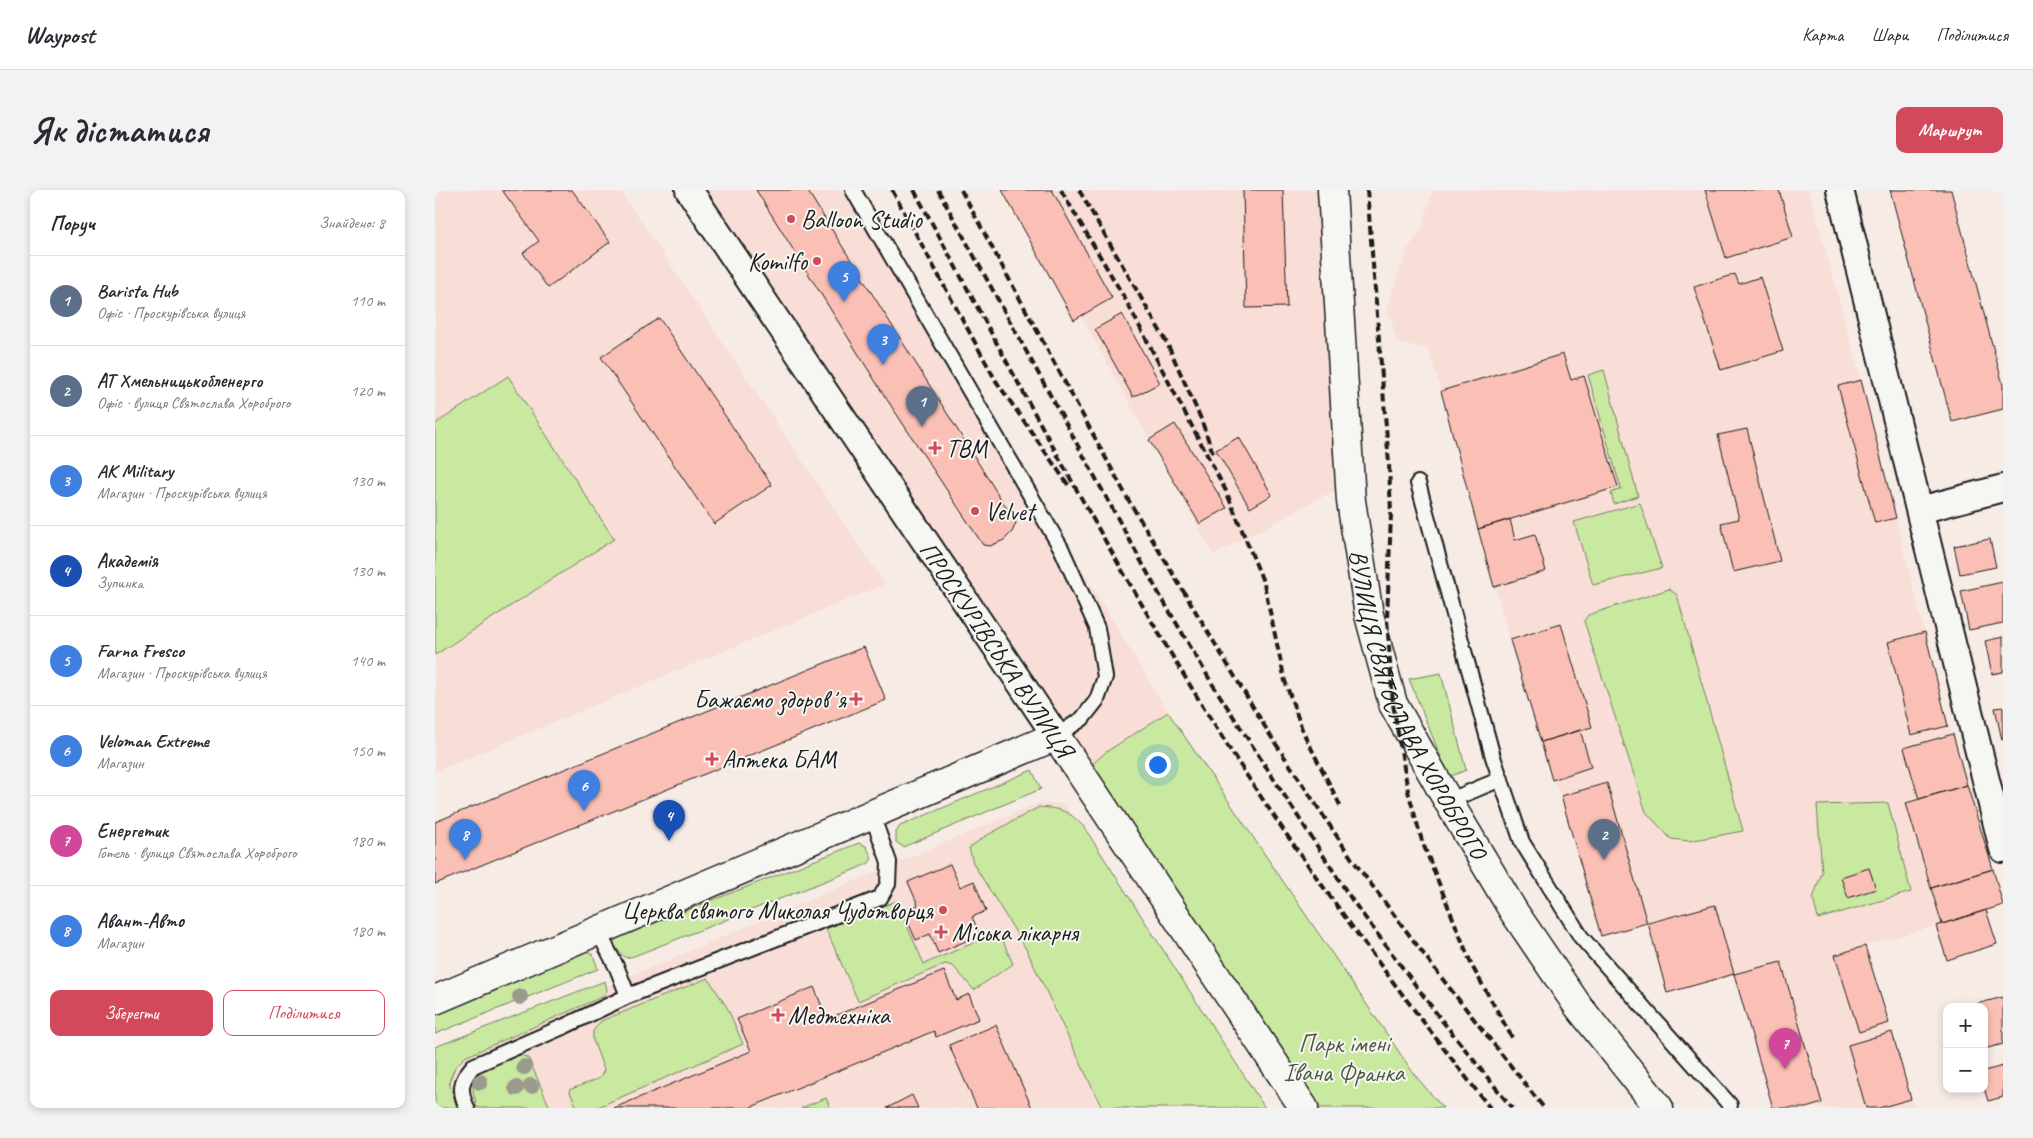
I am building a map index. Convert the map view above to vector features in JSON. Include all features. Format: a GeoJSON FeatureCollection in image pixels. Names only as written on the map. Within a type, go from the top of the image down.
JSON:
{"type":"FeatureCollection","features":[{"type":"Feature","properties":{"kind":"main road","name":"ВУЛИЦЯ СВЯТОСЛАВА ХОРОБРОГО"},"geometry":{"type":"LineString","coordinates":[[1333,190],[1351,501],[1369,615],[1393,704],[1514,912],[1577,1006],[1659,1108]]}},
{"type":"Feature","properties":{"kind":"main road"},"geometry":{"type":"LineString","coordinates":[[435,1000],[1056,736]]}},
{"type":"Feature","properties":{"kind":"main road","name":"ПРОСКУРІВСЬКА ВУЛИЦЯ"},"geometry":{"type":"LineString","coordinates":[[1056,736],[1304,1108]]}},
{"type":"Feature","properties":{"kind":"street","name":"ПРОСКУРІВСЬКА ВУЛИЦЯ"},"geometry":{"type":"LineString","coordinates":[[689,190],[1056,736]]}},
{"type":"Feature","properties":{"kind":"street"},"geometry":{"type":"LineString","coordinates":[[1840,190],[2003,849]]}},
{"type":"Feature","properties":{"kind":"street"},"geometry":{"type":"LineString","coordinates":[[1920,510],[2003,488]]}},
{"type":"Feature","properties":{"kind":"lane"},"geometry":{"type":"LineString","coordinates":[[853,190],[1061,548],[1097,628],[1105,678],[1097,700],[1082,718],[1056,736]]}},
{"type":"Feature","properties":{"kind":"lane"},"geometry":{"type":"LineString","coordinates":[[1418,483],[1501,780],[1522,842],[1581,937],[1730,1105]]}},
{"type":"Feature","properties":{"kind":"lane"},"geometry":{"type":"LineString","coordinates":[[1448,801],[1501,780]]}},
{"type":"Feature","properties":{"kind":"lane"},"geometry":{"type":"LineString","coordinates":[[467,1108],[461,1095],[463,1077],[473,1066],[628,996],[880,898],[888,884],[889,862],[872,815]]}},
{"type":"Feature","properties":{"kind":"lane"},"geometry":{"type":"LineString","coordinates":[[598,931],[617,968],[628,996]]}},
{"type":"Feature","properties":{"kind":"shaded area"},"geometry":{"type":"Polygon","coordinates":[[[435,190],[620,190],[885,584],[435,772],[435,190]]]}},
{"type":"Feature","properties":{"kind":"shaded area"},"geometry":{"type":"Polygon","coordinates":[[[705,190],[842,190],[1035,492],[1168,712],[1106,752],[1091,765],[705,190]]]}},
{"type":"Feature","properties":{"kind":"shaded area"},"geometry":{"type":"Polygon","coordinates":[[[1011,190],[1319,190],[1337,489],[1214,555],[1011,190]]]}},
{"type":"Feature","properties":{"kind":"shaded area"},"geometry":{"type":"Polygon","coordinates":[[[1433,190],[1809,190],[1861,380],[1948,726],[1953,734],[2003,903],[2003,905],[1865,946],[1914,1108],[1773,1108],[1734,975],[1667,993],[1648,923],[1601,936],[1561,796],[1552,780],[1510,640],[1429,349],[1398,343],[1387,307],[1407,250],[1421,230],[1433,190]]]}},
{"type":"Feature","properties":{"kind":"shaded area","name":"Міська лікарня"},"geometry":{"type":"Polygon","coordinates":[[[1038,803],[1064,804],[1263,1108],[435,1108],[435,1059],[1038,803]]]}},
{"type":"Feature","properties":{"kind":"green space"},"geometry":{"type":"Polygon","coordinates":[[[1604,370],[1638,496],[1614,504],[1611,493],[1621,489],[1588,375],[1604,370]]]}},
{"type":"Feature","properties":{"kind":"green space"},"geometry":{"type":"Polygon","coordinates":[[[508,376],[614,539],[435,655],[435,424],[508,376]]]}},
{"type":"Feature","properties":{"kind":"green space"},"geometry":{"type":"Polygon","coordinates":[[[1640,503],[1662,568],[1593,585],[1574,522],[1640,503]]]}},
{"type":"Feature","properties":{"kind":"green space"},"geometry":{"type":"Polygon","coordinates":[[[1669,589],[1677,595],[1743,831],[1689,841],[1671,839],[1646,812],[1584,621],[1588,615],[1669,589]]]}},
{"type":"Feature","properties":{"kind":"green space"},"geometry":{"type":"Polygon","coordinates":[[[1441,673],[1466,770],[1449,777],[1409,679],[1441,673]]]}},
{"type":"Feature","properties":{"kind":"green space","name":"Парк імені Івана Франка"},"geometry":{"type":"Polygon","coordinates":[[[1168,712],[1414,1074],[1443,1108],[1318,1108],[1091,765],[1106,752],[1168,712]]]}},
{"type":"Feature","properties":{"kind":"green space"},"geometry":{"type":"Polygon","coordinates":[[[1032,770],[1041,789],[903,847],[896,842],[896,832],[900,826],[1032,770]]]}},
{"type":"Feature","properties":{"kind":"green space"},"geometry":{"type":"Polygon","coordinates":[[[1888,803],[1911,892],[1818,919],[1813,898],[1822,872],[1817,805],[1888,803]]]}},
{"type":"Feature","properties":{"kind":"green space"},"geometry":{"type":"Polygon","coordinates":[[[1039,807],[1064,811],[1084,827],[1265,1108],[1102,1108],[1026,949],[973,863],[969,848],[984,837],[1039,807]]]}},
{"type":"Feature","properties":{"kind":"green space"},"geometry":{"type":"Polygon","coordinates":[[[859,843],[866,846],[872,858],[869,863],[856,869],[634,956],[626,958],[615,945],[616,938],[859,843]]]}},
{"type":"Feature","properties":{"kind":"green space"},"geometry":{"type":"Polygon","coordinates":[[[896,901],[924,964],[999,932],[1013,964],[974,990],[953,966],[945,964],[858,1001],[826,929],[896,901]]]}},
{"type":"Feature","properties":{"kind":"green space"},"geometry":{"type":"Polygon","coordinates":[[[585,949],[593,955],[598,969],[435,1034],[435,1012],[585,949]]]}},
{"type":"Feature","properties":{"kind":"green space"},"geometry":{"type":"Polygon","coordinates":[[[708,978],[728,1009],[743,1044],[596,1108],[577,1108],[569,1090],[600,1078],[604,1070],[593,1040],[593,1031],[601,1021],[708,978]]]}},
{"type":"Feature","properties":{"kind":"green space"},"geometry":{"type":"Polygon","coordinates":[[[605,981],[607,990],[604,996],[465,1057],[455,1067],[449,1082],[457,1108],[435,1108],[435,1047],[605,981]]]}},
{"type":"Feature","properties":{"kind":"green space"},"geometry":{"type":"Polygon","coordinates":[[[515,1055],[522,1055],[529,1059],[550,1108],[477,1108],[473,1088],[477,1075],[488,1067],[515,1055]]]}},
{"type":"Feature","properties":{"kind":"green space"},"geometry":{"type":"Polygon","coordinates":[[[826,1098],[830,1108],[801,1108],[826,1098]]]}},
{"type":"Feature","properties":{"kind":"building"},"geometry":{"type":"Polygon","coordinates":[[[502,190],[572,190],[610,242],[548,288],[523,253],[539,241],[502,190]]]}},
{"type":"Feature","properties":{"kind":"building"},"geometry":{"type":"Polygon","coordinates":[[[756,190],[807,190],[1016,523],[1012,532],[1004,540],[990,546],[983,545],[884,395],[756,190]]]}},
{"type":"Feature","properties":{"kind":"building"},"geometry":{"type":"Polygon","coordinates":[[[1002,190],[1052,190],[1112,298],[1074,320],[1002,190]]]}},
{"type":"Feature","properties":{"kind":"building"},"geometry":{"type":"Polygon","coordinates":[[[1243,190],[1283,190],[1287,307],[1246,308],[1243,190]]]}},
{"type":"Feature","properties":{"kind":"building"},"geometry":{"type":"Polygon","coordinates":[[[1705,190],[1779,190],[1793,237],[1726,258],[1705,190]]]}},
{"type":"Feature","properties":{"kind":"building"},"geometry":{"type":"Polygon","coordinates":[[[1890,190],[1951,190],[2003,385],[2003,409],[1952,422],[1890,190]]]}},
{"type":"Feature","properties":{"kind":"building"},"geometry":{"type":"Polygon","coordinates":[[[1735,274],[1739,284],[1760,277],[1783,351],[1721,370],[1694,287],[1735,274]]]}},
{"type":"Feature","properties":{"kind":"building"},"geometry":{"type":"Polygon","coordinates":[[[1122,314],[1160,383],[1133,397],[1095,329],[1122,314]]]}},
{"type":"Feature","properties":{"kind":"building"},"geometry":{"type":"Polygon","coordinates":[[[659,318],[772,485],[714,524],[601,357],[659,318]]]}},
{"type":"Feature","properties":{"kind":"building"},"geometry":{"type":"Polygon","coordinates":[[[1563,354],[1571,380],[1584,376],[1618,487],[1478,529],[1441,391],[1563,354]]]}},
{"type":"Feature","properties":{"kind":"building"},"geometry":{"type":"Polygon","coordinates":[[[1861,380],[1896,518],[1875,523],[1838,386],[1861,380]]]}},
{"type":"Feature","properties":{"kind":"building"},"geometry":{"type":"Polygon","coordinates":[[[1175,424],[1227,508],[1200,524],[1149,440],[1175,424]]]}},
{"type":"Feature","properties":{"kind":"building"},"geometry":{"type":"Polygon","coordinates":[[[1747,429],[1780,561],[1733,572],[1721,523],[1739,519],[1718,435],[1747,429]]]}},
{"type":"Feature","properties":{"kind":"building"},"geometry":{"type":"Polygon","coordinates":[[[1239,437],[1272,495],[1250,508],[1216,450],[1239,437]]]}},
{"type":"Feature","properties":{"kind":"building"},"geometry":{"type":"Polygon","coordinates":[[[1510,519],[1515,540],[1535,534],[1546,571],[1494,587],[1478,529],[1510,519]]]}},
{"type":"Feature","properties":{"kind":"building"},"geometry":{"type":"Polygon","coordinates":[[[1990,539],[1996,567],[1960,574],[1954,546],[1990,539]]]}},
{"type":"Feature","properties":{"kind":"building"},"geometry":{"type":"Polygon","coordinates":[[[2003,582],[2003,623],[1969,630],[1961,591],[2003,582]]]}},
{"type":"Feature","properties":{"kind":"building"},"geometry":{"type":"Polygon","coordinates":[[[1561,624],[1592,727],[1541,742],[1510,640],[1561,624]]]}},
{"type":"Feature","properties":{"kind":"building"},"geometry":{"type":"Polygon","coordinates":[[[1925,632],[1948,726],[1911,735],[1888,642],[1925,632]]]}},
{"type":"Feature","properties":{"kind":"building"},"geometry":{"type":"Polygon","coordinates":[[[2003,637],[2003,672],[1992,674],[1985,641],[2003,637]]]}},
{"type":"Feature","properties":{"kind":"building"},"geometry":{"type":"Polygon","coordinates":[[[864,647],[886,700],[435,884],[435,822],[864,647]]]}},
{"type":"Feature","properties":{"kind":"building"},"geometry":{"type":"Polygon","coordinates":[[[2003,707],[2003,740],[2002,740],[1995,708],[2003,707]]]}},
{"type":"Feature","properties":{"kind":"building"},"geometry":{"type":"Polygon","coordinates":[[[1580,730],[1591,767],[1552,780],[1541,742],[1580,730]]]}},
{"type":"Feature","properties":{"kind":"building"},"geometry":{"type":"Polygon","coordinates":[[[1953,734],[1967,785],[1919,799],[1904,748],[1953,734]]]}},
{"type":"Feature","properties":{"kind":"building"},"geometry":{"type":"Polygon","coordinates":[[[1607,783],[1647,923],[1601,936],[1561,796],[1607,783]]]}},
{"type":"Feature","properties":{"kind":"building"},"geometry":{"type":"Polygon","coordinates":[[[1967,785],[1993,869],[1931,888],[1906,803],[1967,785]]]}},
{"type":"Feature","properties":{"kind":"building"},"geometry":{"type":"Polygon","coordinates":[[[950,864],[960,887],[974,881],[986,911],[972,917],[980,935],[938,953],[930,934],[916,940],[903,911],[918,905],[908,882],[950,864]]]}},
{"type":"Feature","properties":{"kind":"building"},"geometry":{"type":"Polygon","coordinates":[[[1869,868],[1876,889],[1848,898],[1841,877],[1869,868]]]}},
{"type":"Feature","properties":{"kind":"building"},"geometry":{"type":"Polygon","coordinates":[[[1993,869],[2003,905],[1942,924],[1931,888],[1993,869]]]}},
{"type":"Feature","properties":{"kind":"building"},"geometry":{"type":"Polygon","coordinates":[[[1715,905],[1734,974],[1667,993],[1648,923],[1715,905]]]}},
{"type":"Feature","properties":{"kind":"building"},"geometry":{"type":"Polygon","coordinates":[[[1986,910],[1997,944],[1947,960],[1936,926],[1986,910]]]}},
{"type":"Feature","properties":{"kind":"building"},"geometry":{"type":"Polygon","coordinates":[[[1865,946],[1889,1023],[1859,1032],[1835,955],[1865,946]]]}},
{"type":"Feature","properties":{"kind":"building"},"geometry":{"type":"Polygon","coordinates":[[[1781,962],[1822,1103],[1806,1108],[1773,1108],[1734,974],[1781,962]]]}},
{"type":"Feature","properties":{"kind":"building"},"geometry":{"type":"Polygon","coordinates":[[[944,971],[956,1000],[969,994],[979,1019],[936,1037],[934,1031],[749,1108],[614,1108],[751,1051],[737,1019],[814,987],[827,1019],[944,971]]]}},
{"type":"Feature","properties":{"kind":"building"},"geometry":{"type":"Polygon","coordinates":[[[2003,997],[2003,1044],[1988,1048],[1988,1003],[1980,1003],[2003,997]]]}},
{"type":"Feature","properties":{"kind":"building"},"geometry":{"type":"Polygon","coordinates":[[[996,1025],[1032,1108],[977,1108],[949,1045],[996,1025]]]}},
{"type":"Feature","properties":{"kind":"building"},"geometry":{"type":"Polygon","coordinates":[[[1892,1032],[1911,1099],[1879,1108],[1866,1108],[1848,1045],[1892,1032]]]}},
{"type":"Feature","properties":{"kind":"building"},"geometry":{"type":"Polygon","coordinates":[[[2003,1066],[2003,1097],[1988,1101],[1986,1093],[1988,1093],[1988,1070],[2003,1066]]]}},
{"type":"Feature","properties":{"kind":"building"},"geometry":{"type":"Polygon","coordinates":[[[912,1095],[918,1108],[887,1108],[912,1095]]]}},
{"type":"Feature","properties":{"kind":"railway"},"geometry":{"type":"LineString","coordinates":[[892,190],[996,381],[1069,486]]}},
{"type":"Feature","properties":{"kind":"railway"},"geometry":{"type":"LineString","coordinates":[[914,190],[1122,571],[1196,695],[1264,802],[1337,906],[1490,1108]]}},
{"type":"Feature","properties":{"kind":"railway"},"geometry":{"type":"LineString","coordinates":[[938,190],[1158,592],[1213,685],[1352,900],[1440,1018],[1512,1108]]}},
{"type":"Feature","properties":{"kind":"railway"},"geometry":{"type":"LineString","coordinates":[[961,190],[1129,501],[1270,735],[1352,859],[1444,981],[1544,1108]]}},
{"type":"Feature","properties":{"kind":"railway"},"geometry":{"type":"LineString","coordinates":[[1061,190],[1124,297],[1226,491],[1264,584],[1285,681],[1303,732],[1342,809]]}},
{"type":"Feature","properties":{"kind":"railway"},"geometry":{"type":"LineString","coordinates":[[1079,190],[1167,343],[1201,419],[1214,456]]}},
{"type":"Feature","properties":{"kind":"railway"},"geometry":{"type":"LineString","coordinates":[[1367,190],[1389,464],[1391,514],[1387,619],[1393,704],[1408,791],[1422,841],[1472,966],[1514,1041]]}},
{"type":"Feature","properties":{"kind":"place","name":"Balloon Studio"},"geometry":{"type":"Point","coordinates":[791,219]}},
{"type":"Feature","properties":{"kind":"place","name":"Komilfo"},"geometry":{"type":"Point","coordinates":[817,261]}},
{"type":"Feature","properties":{"kind":"place","name":"Farna Fresco"},"geometry":{"type":"Point","coordinates":[844,302]}},
{"type":"Feature","properties":{"kind":"place","name":"AK Military"},"geometry":{"type":"Point","coordinates":[883,365]}},
{"type":"Feature","properties":{"kind":"place","name":"Barista Hub"},"geometry":{"type":"Point","coordinates":[922,427]}},
{"type":"Feature","properties":{"kind":"place","name":"ТВМ"},"geometry":{"type":"Point","coordinates":[935,448]}},
{"type":"Feature","properties":{"kind":"place","name":"Velvet"},"geometry":{"type":"Point","coordinates":[975,511]}},
{"type":"Feature","properties":{"kind":"place","name":"Бажаємо здоровʼя"},"geometry":{"type":"Point","coordinates":[856,699]}},
{"type":"Feature","properties":{"kind":"place","name":"Аптека БАМ"},"geometry":{"type":"Point","coordinates":[712,759]}},
{"type":"Feature","properties":{"kind":"place","name":"Veloman Extreme"},"geometry":{"type":"Point","coordinates":[584,811]}},
{"type":"Feature","properties":{"kind":"place","name":"Академія"},"geometry":{"type":"Point","coordinates":[669,841]}},
{"type":"Feature","properties":{"kind":"place","name":"Авант-Авто"},"geometry":{"type":"Point","coordinates":[465,860]}},
{"type":"Feature","properties":{"kind":"place","name":"АТ Хмельницькобленерго"},"geometry":{"type":"Point","coordinates":[1604,860]}},
{"type":"Feature","properties":{"kind":"place","name":"Церква святого Миколая Чудотворця"},"geometry":{"type":"Point","coordinates":[943,910]}},
{"type":"Feature","properties":{"kind":"place","name":"Міська лікарня"},"geometry":{"type":"Point","coordinates":[941,932]}},
{"type":"Feature","properties":{"kind":"place","name":"Медтехніка"},"geometry":{"type":"Point","coordinates":[778,1015]}},
{"type":"Feature","properties":{"kind":"place","name":"Енергетик"},"geometry":{"type":"Point","coordinates":[1785,1069]}}]}
